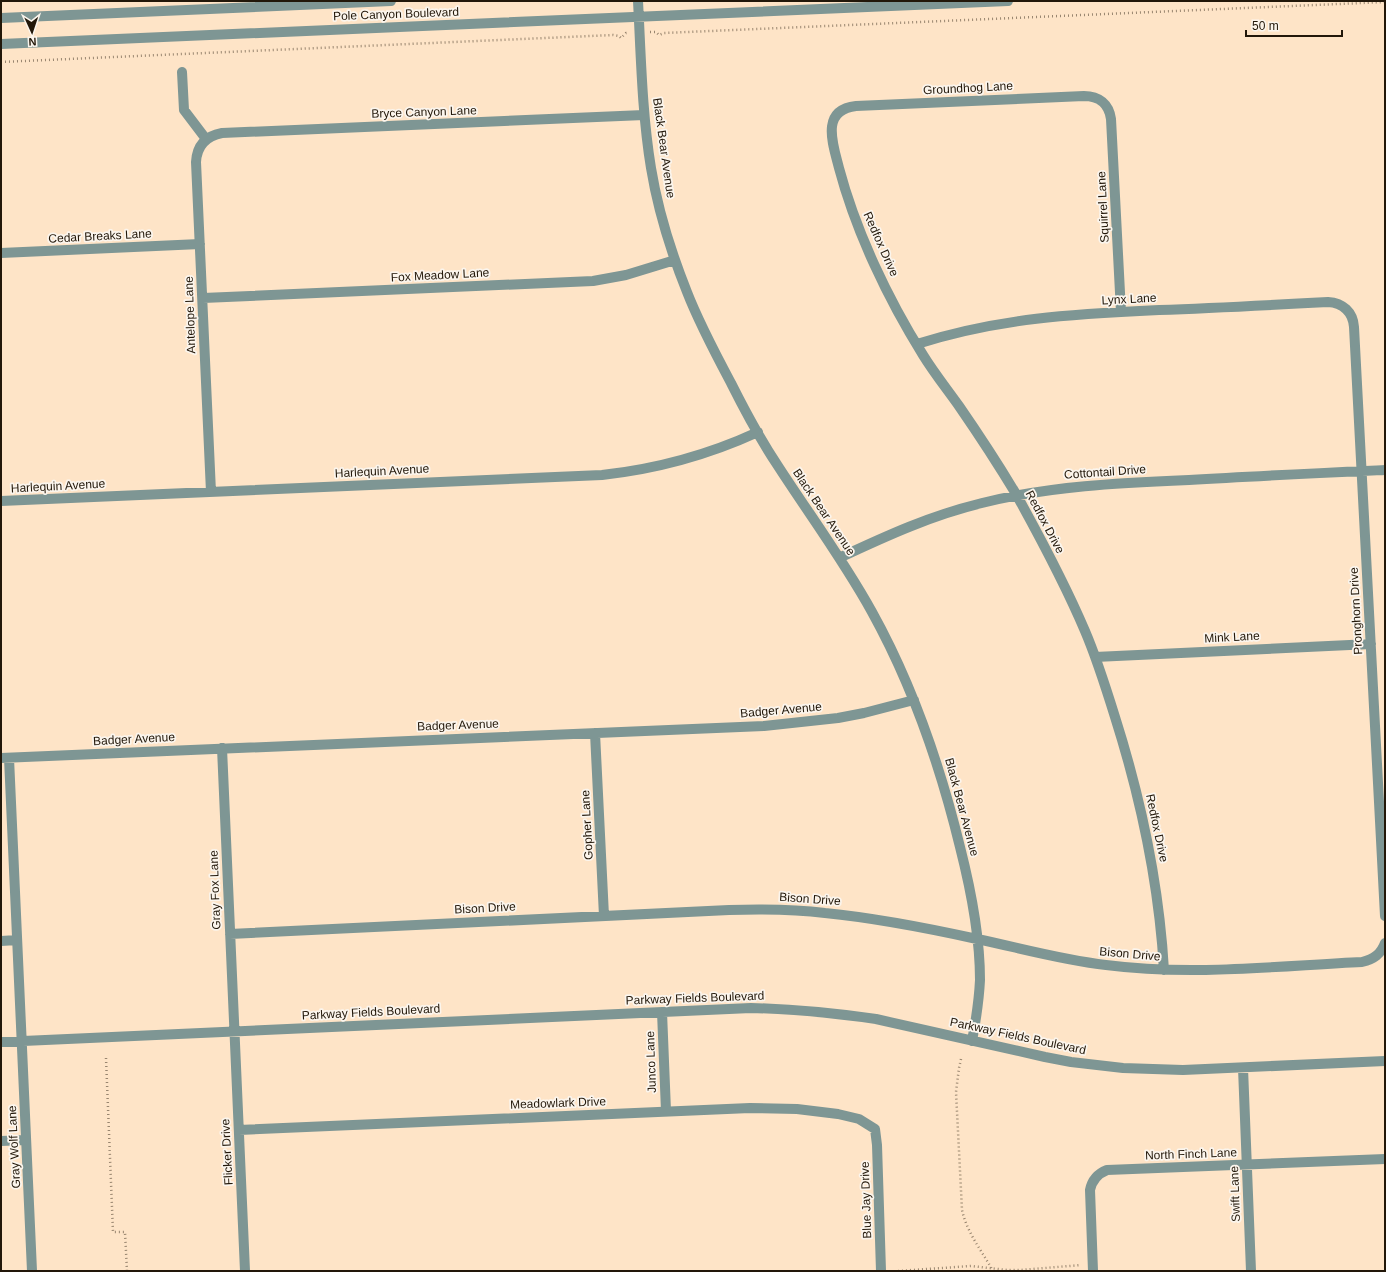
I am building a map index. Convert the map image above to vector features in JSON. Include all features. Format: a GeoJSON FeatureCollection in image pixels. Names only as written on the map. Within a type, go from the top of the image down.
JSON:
{"type":"FeatureCollection","features":[{"type":"Feature","properties":{"kind":"street","name":"Pole Canyon Boulevard"},"geometry":{"type":"LineString","coordinates":[[1,18],[391,1]]}},
{"type":"Feature","properties":{"kind":"street","name":"Black Bear Avenue"},"geometry":{"type":"LineString","coordinates":[[638,1],[644,115],[652,171],[658,202],[675,260],[688,294],[720,362],[776,464],[855,582],[875,617],[914,700],[940,771],[951,809],[971,894],[978,939],[980,980],[972,1041]]}},
{"type":"Feature","properties":{"kind":"street","name":"Pole Canyon Boulevard"},"geometry":{"type":"LineString","coordinates":[[1,44],[1008,1]]}},
{"type":"Feature","properties":{"kind":"street"},"geometry":{"type":"LineString","coordinates":[[182,72],[184,110],[206,139]]}},
{"type":"Feature","properties":{"kind":"street","name":"Groundhog Lane"},"geometry":{"type":"LineString","coordinates":[[836,116],[844,109],[856,106],[1084,96],[1094,97],[1104,102]]}},
{"type":"Feature","properties":{"kind":"street","name":"Squirrel Lane"},"geometry":{"type":"LineString","coordinates":[[1104,102],[1110,113],[1111,119],[1121,312]]}},
{"type":"Feature","properties":{"kind":"street","name":"Bryce Canyon Lane"},"geometry":{"type":"LineString","coordinates":[[206,139],[215,134],[222,133],[644,115]]}},
{"type":"Feature","properties":{"kind":"street","name":"Redfox Drive"},"geometry":{"type":"LineString","coordinates":[[836,116],[833,122],[832,134],[843,182],[872,260],[917,344],[1016,495],[1064,585],[1086,633],[1121,735],[1142,815],[1161,926],[1164,970]]}},
{"type":"Feature","properties":{"kind":"street","name":"Antelope Lane"},"geometry":{"type":"LineString","coordinates":[[206,139],[200,146],[196,156],[211,492]]}},
{"type":"Feature","properties":{"kind":"street","name":"Cedar Breaks Lane"},"geometry":{"type":"LineString","coordinates":[[1,253],[200,244]]}},
{"type":"Feature","properties":{"kind":"street","name":"Fox Meadow Lane"},"geometry":{"type":"LineString","coordinates":[[203,298],[593,281],[626,275],[675,260]]}},
{"type":"Feature","properties":{"kind":"street","name":"Lynx Lane"},"geometry":{"type":"LineString","coordinates":[[917,344],[959,331],[1020,320],[1080,314],[1328,302],[1340,304],[1345,307]]}},
{"type":"Feature","properties":{"kind":"street","name":"Pronghorn Drive"},"geometry":{"type":"LineString","coordinates":[[1345,307],[1354,321],[1385,916]]}},
{"type":"Feature","properties":{"kind":"street","name":"Harlequin Avenue"},"geometry":{"type":"LineString","coordinates":[[1,501],[602,474],[646,469],[676,462],[713,451],[758,432]]}},
{"type":"Feature","properties":{"kind":"street","name":"Cottontail Drive"},"geometry":{"type":"LineString","coordinates":[[839,558],[868,543],[926,519],[962,508],[1016,495],[1098,484],[1385,470]]}},
{"type":"Feature","properties":{"kind":"street","name":"Mink Lane"},"geometry":{"type":"LineString","coordinates":[[1095,657],[1371,644]]}},
{"type":"Feature","properties":{"kind":"street","name":"Badger Avenue"},"geometry":{"type":"LineString","coordinates":[[5,758],[794,723],[864,713],[914,700]]}},
{"type":"Feature","properties":{"kind":"street","name":"Gopher Lane"},"geometry":{"type":"LineString","coordinates":[[595,733],[604,916]]}},
{"type":"Feature","properties":{"kind":"street","name":"Gray Fox Lane"},"geometry":{"type":"LineString","coordinates":[[222,748],[234,1032]]}},
{"type":"Feature","properties":{"kind":"street","name":"Gray Wolf Lane"},"geometry":{"type":"LineString","coordinates":[[5,758],[17,940],[32,1271]]}},
{"type":"Feature","properties":{"kind":"street","name":"Bison Drive"},"geometry":{"type":"LineString","coordinates":[[230,934],[729,910],[795,910],[853,916],[978,939],[1052,957],[1129,968],[1201,970],[1362,962],[1376,957],[1383,947]]}},
{"type":"Feature","properties":{"kind":"street"},"geometry":{"type":"LineString","coordinates":[[1,941],[17,940]]}},
{"type":"Feature","properties":{"kind":"street","name":"Parkway Fields Boulevard"},"geometry":{"type":"LineString","coordinates":[[1,1042],[751,1008],[812,1011],[876,1019],[1045,1057],[1097,1065],[1153,1070],[1243,1068],[1385,1061]]}},
{"type":"Feature","properties":{"kind":"street","name":"Junco Lane"},"geometry":{"type":"LineString","coordinates":[[662,1012],[666,1111]]}},
{"type":"Feature","properties":{"kind":"street","name":"Flicker Drive"},"geometry":{"type":"LineString","coordinates":[[234,1032],[245,1271]]}},
{"type":"Feature","properties":{"kind":"street","name":"Swift Lane"},"geometry":{"type":"LineString","coordinates":[[1243,1068],[1251,1271]]}},
{"type":"Feature","properties":{"kind":"street","name":"Meadowlark Drive"},"geometry":{"type":"LineString","coordinates":[[239,1130],[750,1108],[797,1109],[838,1114],[859,1119],[875,1128]]}},
{"type":"Feature","properties":{"kind":"street","name":"Blue Jay Drive"},"geometry":{"type":"LineString","coordinates":[[875,1128],[877,1145],[881,1271]]}},
{"type":"Feature","properties":{"kind":"street"},"geometry":{"type":"LineString","coordinates":[[1,1141],[26,1140]]}},
{"type":"Feature","properties":{"kind":"street","name":"North Finch Lane"},"geometry":{"type":"LineString","coordinates":[[1093,1271],[1090,1190],[1093,1180],[1101,1172],[1114,1168],[1176,1168],[1385,1159]]}},
{"type":"Feature","properties":{"kind":"path"},"geometry":{"type":"LineString","coordinates":[[659,35],[672,32],[1385,2]]}},
{"type":"Feature","properties":{"kind":"path"},"geometry":{"type":"LineString","coordinates":[[1,62],[613,35],[621,38]]}},
{"type":"Feature","properties":{"kind":"path"},"geometry":{"type":"LineString","coordinates":[[106,1058],[114,1232],[125,1232],[127,1271]]}},
{"type":"Feature","properties":{"kind":"path"},"geometry":{"type":"LineString","coordinates":[[961,1059],[956,1092],[962,1210],[969,1230],[992,1270]]}},
{"type":"Feature","properties":{"kind":"path"},"geometry":{"type":"LineString","coordinates":[[898,1271],[971,1266],[992,1270],[1021,1270],[1081,1265]]}}]}
